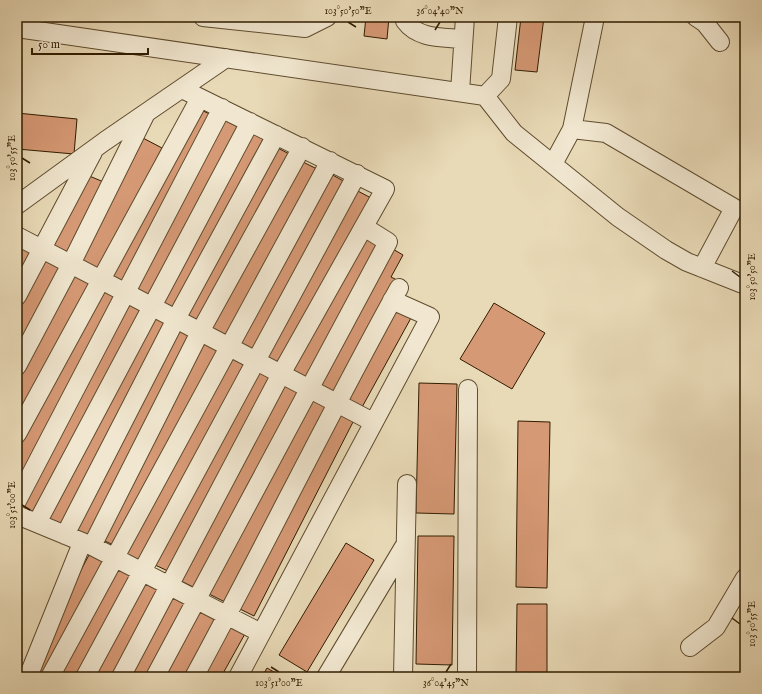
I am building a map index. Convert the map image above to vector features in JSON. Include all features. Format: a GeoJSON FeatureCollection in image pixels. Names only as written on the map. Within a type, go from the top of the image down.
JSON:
{"type":"FeatureCollection","features":[{"type":"Feature","properties":{"kind":"street"},"geometry":{"type":"LineString","coordinates":[[203,17],[305,28],[327,17]]}},
{"type":"Feature","properties":{"kind":"street"},"geometry":{"type":"LineString","coordinates":[[405,17],[405,22],[411,29],[422,35],[462,39]]}},
{"type":"Feature","properties":{"kind":"street"},"geometry":{"type":"LineString","coordinates":[[460,92],[462,39],[465,17]]}},
{"type":"Feature","properties":{"kind":"street"},"geometry":{"type":"LineString","coordinates":[[485,96],[501,79],[508,17]]}},
{"type":"Feature","properties":{"kind":"street"},"geometry":{"type":"LineString","coordinates":[[553,164],[572,129],[595,17]]}},
{"type":"Feature","properties":{"kind":"street"},"geometry":{"type":"LineString","coordinates":[[696,17],[705,23],[720,42]]}},
{"type":"Feature","properties":{"kind":"street"},"geometry":{"type":"LineString","coordinates":[[17,28],[485,96],[514,134],[618,217],[666,250],[702,268],[745,284]]}},
{"type":"Feature","properties":{"kind":"street"},"geometry":{"type":"LineString","coordinates":[[17,205],[95,148],[226,58]]}},
{"type":"Feature","properties":{"kind":"street"},"geometry":{"type":"LineString","coordinates":[[121,677],[281,374],[385,189],[182,89]]}},
{"type":"Feature","properties":{"kind":"street"},"geometry":{"type":"LineString","coordinates":[[17,434],[102,281],[200,98]]}},
{"type":"Feature","properties":{"kind":"street"},"geometry":{"type":"LineString","coordinates":[[17,501],[222,108]]}},
{"type":"Feature","properties":{"kind":"street"},"geometry":{"type":"LineString","coordinates":[[17,366],[71,264],[146,113]]}},
{"type":"Feature","properties":{"kind":"street"},"geometry":{"type":"LineString","coordinates":[[37,523],[250,122]]}},
{"type":"Feature","properties":{"kind":"street"},"geometry":{"type":"LineString","coordinates":[[572,129],[606,133],[734,208],[702,268]]}},
{"type":"Feature","properties":{"kind":"street"},"geometry":{"type":"LineString","coordinates":[[65,535],[176,319],[276,135]]}},
{"type":"Feature","properties":{"kind":"street"},"geometry":{"type":"LineString","coordinates":[[28,677],[87,544],[200,332],[302,147]]}},
{"type":"Feature","properties":{"kind":"street"},"geometry":{"type":"LineString","coordinates":[[17,296],[95,148]]}},
{"type":"Feature","properties":{"kind":"street"},"geometry":{"type":"LineString","coordinates":[[50,677],[330,161]]}},
{"type":"Feature","properties":{"kind":"street"},"geometry":{"type":"LineString","coordinates":[[85,677],[357,174]]}},
{"type":"Feature","properties":{"kind":"street"},"geometry":{"type":"LineString","coordinates":[[155,677],[308,388],[388,242],[364,227]]}},
{"type":"Feature","properties":{"kind":"street"},"geometry":{"type":"LineString","coordinates":[[17,236],[373,422]]}},
{"type":"Feature","properties":{"kind":"street"},"geometry":{"type":"LineString","coordinates":[[194,677],[227,616],[336,403],[396,294],[430,317],[238,677]]}},
{"type":"Feature","properties":{"kind":"street"},"geometry":{"type":"LineString","coordinates":[[467,677],[468,389]]}},
{"type":"Feature","properties":{"kind":"street"},"geometry":{"type":"LineString","coordinates":[[403,677],[407,484]]}},
{"type":"Feature","properties":{"kind":"street"},"geometry":{"type":"LineString","coordinates":[[17,515],[87,544],[261,633]]}},
{"type":"Feature","properties":{"kind":"street"},"geometry":{"type":"LineString","coordinates":[[326,677],[406,544]]}},
{"type":"Feature","properties":{"kind":"street"},"geometry":{"type":"LineString","coordinates":[[690,647],[716,627],[745,578]]}},
{"type":"Feature","properties":{"kind":"building"},"geometry":{"type":"Polygon","coordinates":[[[366,17],[389,17],[387,39],[364,36],[366,17]]]}},
{"type":"Feature","properties":{"kind":"building"},"geometry":{"type":"Polygon","coordinates":[[[521,17],[544,17],[537,72],[515,70],[521,17]]]}},
{"type":"Feature","properties":{"kind":"building"},"geometry":{"type":"Polygon","coordinates":[[[199,109],[214,116],[124,285],[110,277],[199,109]]]}},
{"type":"Feature","properties":{"kind":"building"},"geometry":{"type":"Polygon","coordinates":[[[17,113],[77,119],[74,154],[17,149],[17,113]]]}},
{"type":"Feature","properties":{"kind":"building"},"geometry":{"type":"Polygon","coordinates":[[[222,119],[240,128],[150,299],[132,289],[222,119]]]}},
{"type":"Feature","properties":{"kind":"building"},"geometry":{"type":"Polygon","coordinates":[[[250,132],[267,141],[176,312],[159,303],[250,132]]]}},
{"type":"Feature","properties":{"kind":"building"},"geometry":{"type":"Polygon","coordinates":[[[141,137],[162,148],[98,273],[77,261],[141,137]]]}},
{"type":"Feature","properties":{"kind":"building"},"geometry":{"type":"Polygon","coordinates":[[[276,147],[291,155],[198,324],[183,316],[276,147]]]}},
{"type":"Feature","properties":{"kind":"building"},"geometry":{"type":"Polygon","coordinates":[[[301,161],[319,170],[227,339],[209,329],[301,161]]]}},
{"type":"Feature","properties":{"kind":"building"},"geometry":{"type":"Polygon","coordinates":[[[329,173],[347,183],[255,352],[237,342],[329,173]]]}},
{"type":"Feature","properties":{"kind":"building"},"geometry":{"type":"Polygon","coordinates":[[[87,175],[106,183],[70,253],[51,245],[87,175]]]}},
{"type":"Feature","properties":{"kind":"building"},"geometry":{"type":"Polygon","coordinates":[[[354,189],[373,199],[282,368],[264,358],[354,189]]]}},
{"type":"Feature","properties":{"kind":"building"},"geometry":{"type":"Polygon","coordinates":[[[364,237],[380,245],[306,379],[291,371],[364,237]]]}},
{"type":"Feature","properties":{"kind":"building"},"geometry":{"type":"Polygon","coordinates":[[[17,240],[37,250],[17,285],[17,240]]]}},
{"type":"Feature","properties":{"kind":"building"},"geometry":{"type":"Polygon","coordinates":[[[391,248],[403,255],[391,277],[397,280],[334,395],[316,385],[391,248]]]}},
{"type":"Feature","properties":{"kind":"building"},"geometry":{"type":"Polygon","coordinates":[[[45,260],[63,268],[17,354],[17,312],[45,260]]]}},
{"type":"Feature","properties":{"kind":"building"},"geometry":{"type":"Polygon","coordinates":[[[72,274],[93,283],[17,421],[17,378],[72,274]]]}},
{"type":"Feature","properties":{"kind":"building"},"geometry":{"type":"Polygon","coordinates":[[[104,289],[118,296],[17,490],[17,445],[104,289]]]}},
{"type":"Feature","properties":{"kind":"building"},"geometry":{"type":"Polygon","coordinates":[[[129,300],[144,308],[36,513],[21,505],[129,300]]]}},
{"type":"Feature","properties":{"kind":"building"},"geometry":{"type":"Polygon","coordinates":[[[494,303],[545,333],[512,389],[460,359],[494,303]]]}},
{"type":"Feature","properties":{"kind":"building"},"geometry":{"type":"Polygon","coordinates":[[[393,308],[411,318],[361,409],[344,399],[393,308]]]}},
{"type":"Feature","properties":{"kind":"building"},"geometry":{"type":"Polygon","coordinates":[[[152,313],[169,321],[63,526],[47,517],[152,313]]]}},
{"type":"Feature","properties":{"kind":"building"},"geometry":{"type":"Polygon","coordinates":[[[178,327],[194,336],[90,538],[74,530],[178,327]]]}},
{"type":"Feature","properties":{"kind":"building"},"geometry":{"type":"Polygon","coordinates":[[[203,340],[222,349],[115,546],[99,538],[203,340]]]}},
{"type":"Feature","properties":{"kind":"building"},"geometry":{"type":"Polygon","coordinates":[[[231,354],[247,363],[141,562],[123,553],[231,354]]]}},
{"type":"Feature","properties":{"kind":"building"},"geometry":{"type":"Polygon","coordinates":[[[254,368],[274,377],[170,572],[153,564],[254,368]]]}},
{"type":"Feature","properties":{"kind":"building"},"geometry":{"type":"Polygon","coordinates":[[[283,382],[299,391],[195,588],[179,580],[283,382]]]}},
{"type":"Feature","properties":{"kind":"building"},"geometry":{"type":"Polygon","coordinates":[[[419,383],[457,384],[454,514],[416,513],[419,383]]]}},
{"type":"Feature","properties":{"kind":"building"},"geometry":{"type":"Polygon","coordinates":[[[310,397],[326,406],[225,602],[209,594],[310,397]]]}},
{"type":"Feature","properties":{"kind":"building"},"geometry":{"type":"Polygon","coordinates":[[[338,411],[354,420],[254,616],[238,608],[338,411]]]}},
{"type":"Feature","properties":{"kind":"building"},"geometry":{"type":"Polygon","coordinates":[[[518,421],[550,422],[547,588],[516,587],[518,421]]]}},
{"type":"Feature","properties":{"kind":"building"},"geometry":{"type":"Polygon","coordinates":[[[418,536],[454,536],[452,665],[416,664],[418,536]]]}},
{"type":"Feature","properties":{"kind":"building"},"geometry":{"type":"Polygon","coordinates":[[[346,543],[374,560],[307,672],[279,655],[346,543]]]}},
{"type":"Feature","properties":{"kind":"building"},"geometry":{"type":"Polygon","coordinates":[[[90,553],[108,563],[45,677],[32,677],[61,608],[90,553]]]}},
{"type":"Feature","properties":{"kind":"building"},"geometry":{"type":"Polygon","coordinates":[[[117,566],[135,576],[79,677],[56,677],[117,566]]]}},
{"type":"Feature","properties":{"kind":"building"},"geometry":{"type":"Polygon","coordinates":[[[145,581],[162,590],[114,677],[91,677],[145,581]]]}},
{"type":"Feature","properties":{"kind":"building"},"geometry":{"type":"Polygon","coordinates":[[[170,596],[188,606],[149,677],[125,677],[170,596]]]}},
{"type":"Feature","properties":{"kind":"building"},"geometry":{"type":"Polygon","coordinates":[[[517,604],[547,604],[547,677],[516,677],[517,604]]]}},
{"type":"Feature","properties":{"kind":"building"},"geometry":{"type":"Polygon","coordinates":[[[199,611],[217,621],[186,677],[163,677],[199,611]]]}},
{"type":"Feature","properties":{"kind":"building"},"geometry":{"type":"Polygon","coordinates":[[[228,622],[246,632],[221,677],[198,677],[228,622]]]}},
{"type":"Feature","properties":{"kind":"building"},"geometry":{"type":"Polygon","coordinates":[[[267,668],[283,677],[262,677],[267,668]]]}}]}
